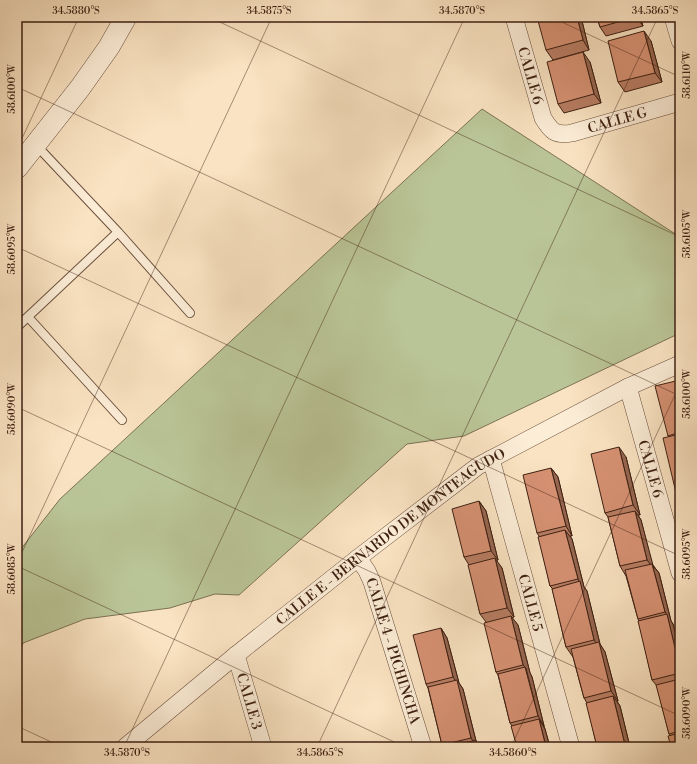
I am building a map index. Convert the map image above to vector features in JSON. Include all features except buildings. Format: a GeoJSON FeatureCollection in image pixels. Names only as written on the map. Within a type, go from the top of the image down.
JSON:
{"type":"FeatureCollection","features":[{"type":"Feature","properties":{"kind":"street"},"geometry":{"type":"LineString","coordinates":[[17,168],[80,88],[109,47],[126,17]]}},
{"type":"Feature","properties":{"kind":"street","name":"CALLE 6"},"geometry":{"type":"LineString","coordinates":[[514,17],[543,118],[553,132]]}},
{"type":"Feature","properties":{"kind":"street"},"geometry":{"type":"LineString","coordinates":[[673,17],[680,41]]}},
{"type":"Feature","properties":{"kind":"street","name":"CALLE G"},"geometry":{"type":"LineString","coordinates":[[553,132],[562,134],[572,133],[680,102]]}},
{"type":"Feature","properties":{"kind":"street","name":"CALLE E - BERNARDO DE MONTEAGUDO"},"geometry":{"type":"LineString","coordinates":[[125,747],[236,655],[358,558],[478,466],[628,387],[680,364]]}},
{"type":"Feature","properties":{"kind":"street","name":"CALLE 6"},"geometry":{"type":"LineString","coordinates":[[628,387],[680,573]]}},
{"type":"Feature","properties":{"kind":"street","name":"CALLE 5"},"geometry":{"type":"LineString","coordinates":[[491,459],[571,747]]}},
{"type":"Feature","properties":{"kind":"street","name":"CALLE 4 - PICHINCHA"},"geometry":{"type":"LineString","coordinates":[[358,558],[367,571],[372,582],[423,747]]}},
{"type":"Feature","properties":{"kind":"street","name":"CALLE 3"},"geometry":{"type":"LineString","coordinates":[[236,655],[263,747]]}},
{"type":"Feature","properties":{"kind":"lane"},"geometry":{"type":"LineString","coordinates":[[36,144],[118,232],[190,313]]}},
{"type":"Feature","properties":{"kind":"lane"},"geometry":{"type":"LineString","coordinates":[[17,327],[118,232]]}},
{"type":"Feature","properties":{"kind":"lane"},"geometry":{"type":"LineString","coordinates":[[28,317],[122,420]]}},
{"type":"Feature","properties":{"kind":"green space"},"geometry":{"type":"Polygon","coordinates":[[[482,109],[680,237],[680,333],[464,436],[407,444],[239,595],[215,594],[170,608],[85,619],[23,643],[17,659],[17,554],[60,499],[482,109]]]}}]}
